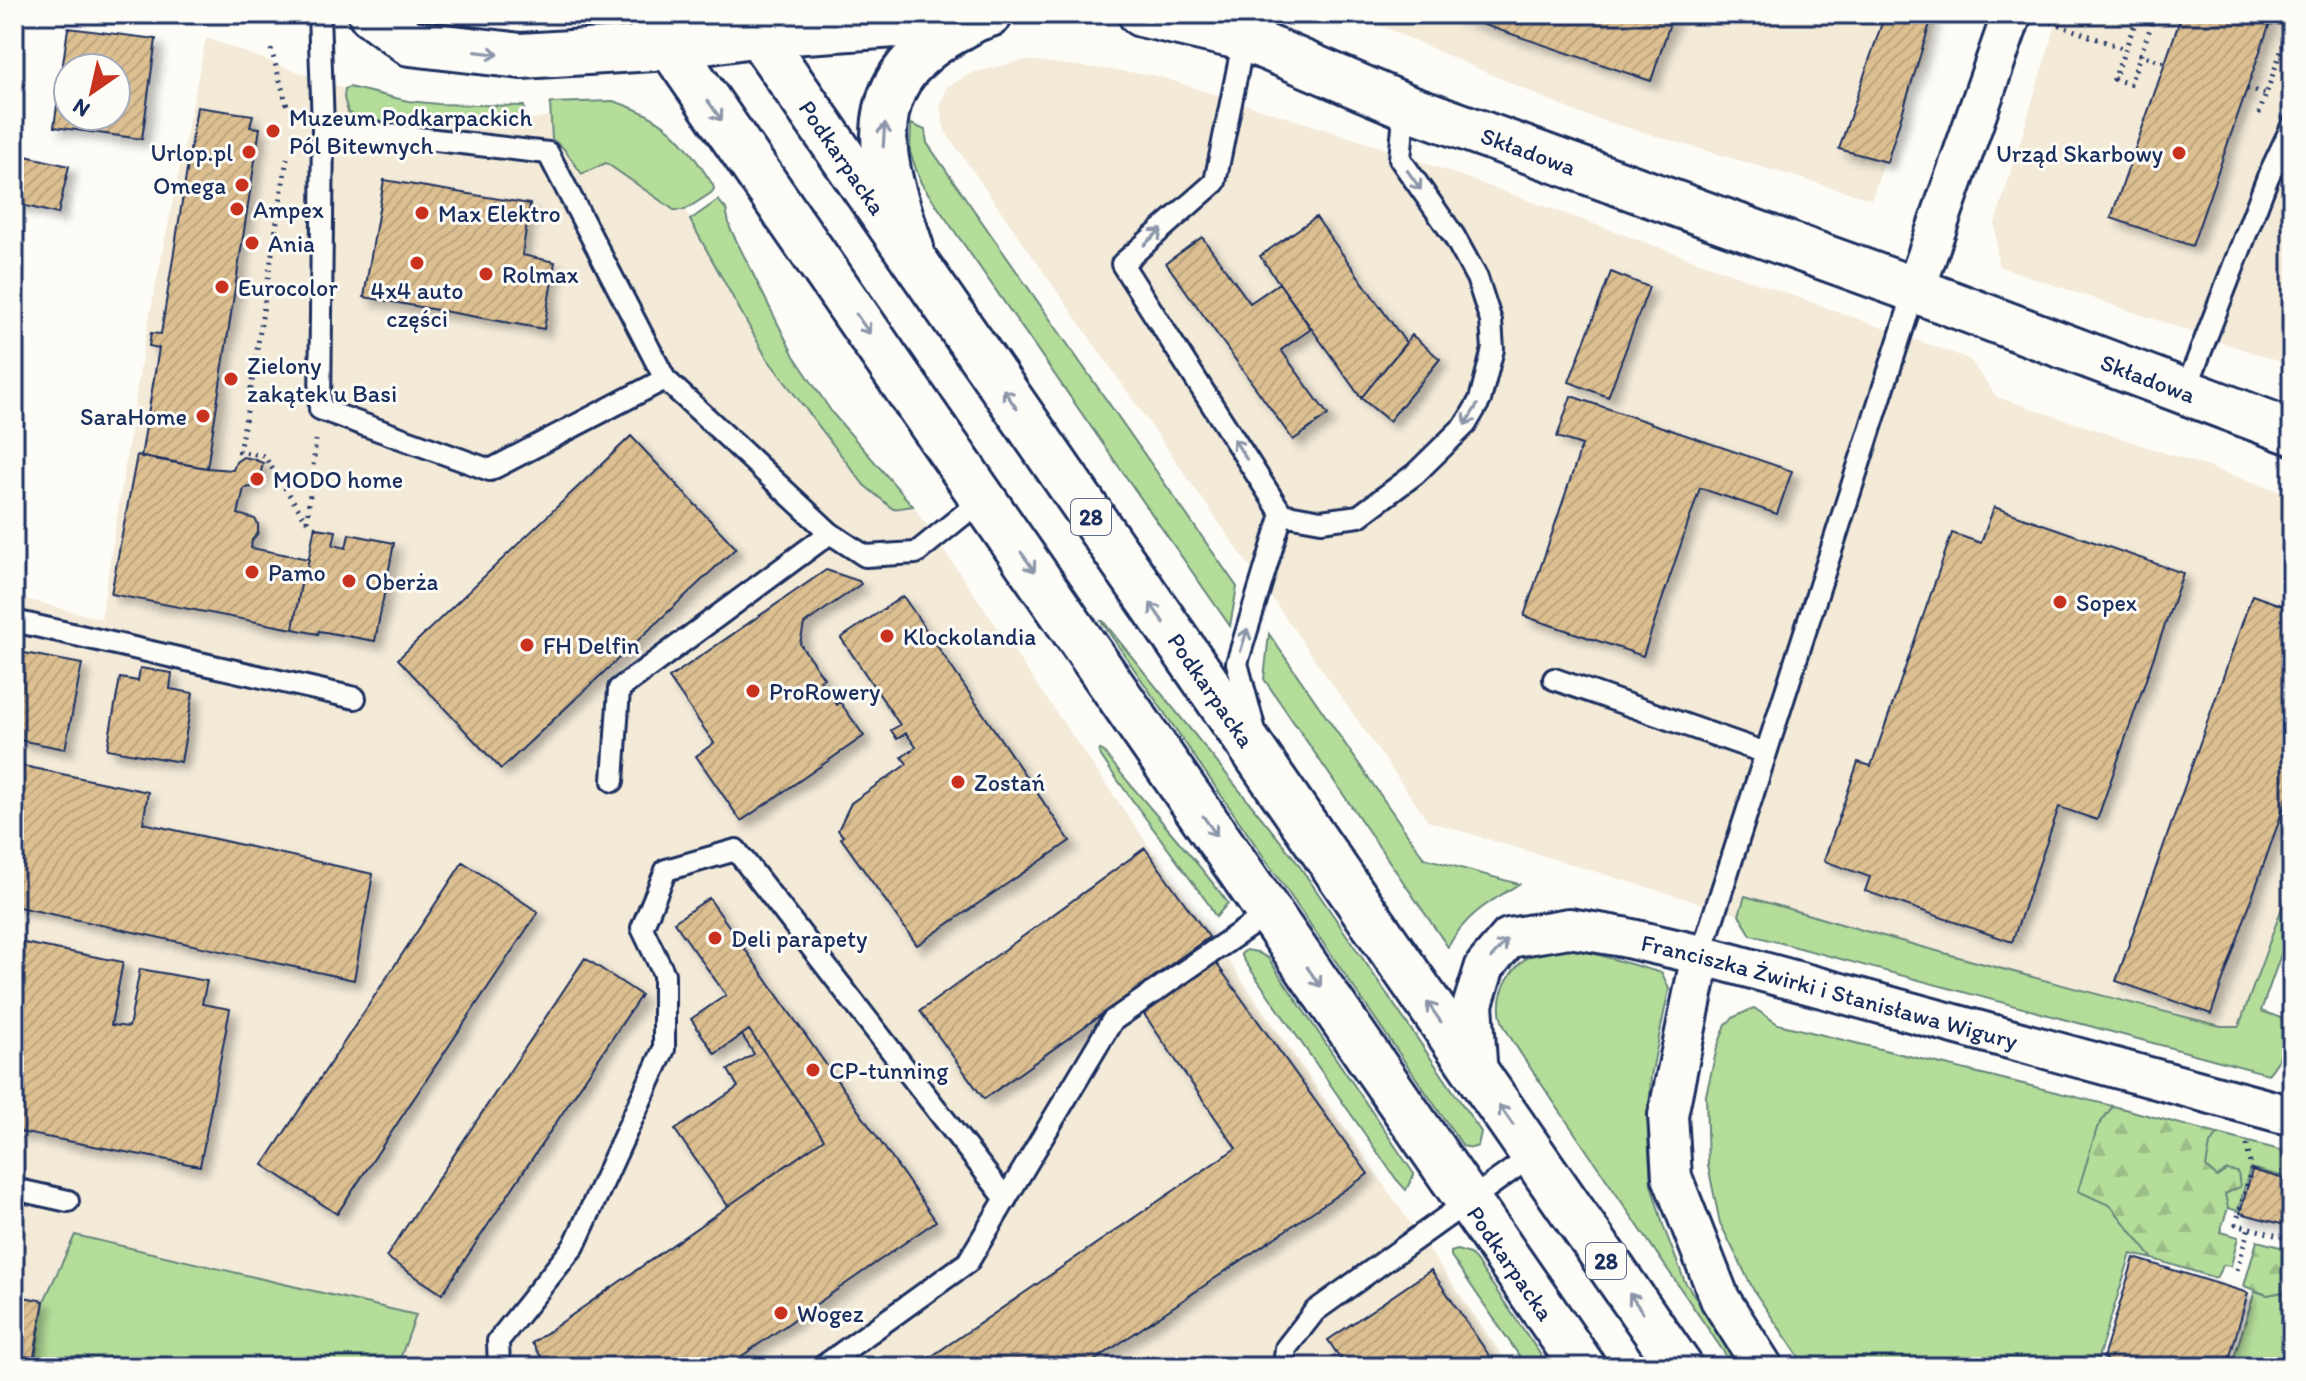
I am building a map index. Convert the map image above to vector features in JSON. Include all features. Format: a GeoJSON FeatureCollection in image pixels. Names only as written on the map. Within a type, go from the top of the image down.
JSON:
{"type":"FeatureCollection","features":[{"type":"Feature","properties":{"kind":"main road"},"geometry":{"type":"LineString","coordinates":[[371,14],[410,43],[499,55],[532,56],[659,30],[981,17]]}},
{"type":"Feature","properties":{"kind":"main road","name":"Składowa"},"geometry":{"type":"LineString","coordinates":[[1141,14],[1244,38],[1405,106],[1915,290],[2292,432]]}},
{"type":"Feature","properties":{"kind":"main road"},"geometry":{"type":"LineString","coordinates":[[916,264],[887,172],[883,147],[887,111],[899,82],[913,62],[929,47],[981,17]]}},
{"type":"Feature","properties":{"kind":"main road","name":"Podkarpacka"},"geometry":{"type":"LineString","coordinates":[[752,24],[1680,1367]]}},
{"type":"Feature","properties":{"kind":"main road","name":"Podkarpacka"},"geometry":{"type":"LineString","coordinates":[[659,30],[1583,1367]]}},
{"type":"Feature","properties":{"kind":"street"},"geometry":{"type":"LineString","coordinates":[[1915,290],[2030,17]]}},
{"type":"Feature","properties":{"kind":"street","name":"Franciszka Żwirki i Stanisława Wigury"},"geometry":{"type":"LineString","coordinates":[[1478,1076],[1473,1004],[1485,966],[1509,938],[1569,928],[1701,955],[2292,1116]]}},
{"type":"Feature","properties":{"kind":"street"},"geometry":{"type":"LineString","coordinates":[[1701,955],[1668,1115],[1672,1177],[1720,1299],[1763,1367]]}},
{"type":"Feature","properties":{"kind":"lane"},"geometry":{"type":"LineString","coordinates":[[319,14],[323,127],[320,409],[490,470],[665,379]]}},
{"type":"Feature","properties":{"kind":"lane"},"geometry":{"type":"LineString","coordinates":[[1244,38],[1215,182],[1122,264],[1282,514],[1321,521],[1359,516],[1415,474],[1466,424],[1480,400],[1493,349],[1491,321],[1477,278],[1454,236],[1400,159],[1405,106]]}},
{"type":"Feature","properties":{"kind":"lane"},"geometry":{"type":"LineString","coordinates":[[2185,392],[2268,177],[2292,126]]}},
{"type":"Feature","properties":{"kind":"lane"},"geometry":{"type":"LineString","coordinates":[[323,127],[548,153],[665,379],[830,533],[865,556],[916,553],[984,498]]}},
{"type":"Feature","properties":{"kind":"lane"},"geometry":{"type":"LineString","coordinates":[[1701,955],[1915,290]]}},
{"type":"Feature","properties":{"kind":"lane"},"geometry":{"type":"LineString","coordinates":[[1265,769],[1237,663],[1282,514]]}},
{"type":"Feature","properties":{"kind":"lane"},"geometry":{"type":"LineString","coordinates":[[613,781],[619,689],[830,533]]}},
{"type":"Feature","properties":{"kind":"lane"},"geometry":{"type":"LineString","coordinates":[[14,621],[355,698]]}},
{"type":"Feature","properties":{"kind":"lane"},"geometry":{"type":"LineString","coordinates":[[1554,679],[1766,753]]}},
{"type":"Feature","properties":{"kind":"lane"},"geometry":{"type":"LineString","coordinates":[[499,1367],[498,1341],[574,1246],[664,1049],[664,974],[642,928],[666,870],[736,850],[1006,1199]]}},
{"type":"Feature","properties":{"kind":"lane"},"geometry":{"type":"LineString","coordinates":[[822,1367],[968,1262],[1112,1021],[1270,912]]}},
{"type":"Feature","properties":{"kind":"lane"},"geometry":{"type":"LineString","coordinates":[[1284,1367],[1286,1348],[1315,1311],[1533,1155]]}},
{"type":"Feature","properties":{"kind":"lane"},"geometry":{"type":"LineString","coordinates":[[14,1189],[68,1201]]}},
{"type":"Feature","properties":{"kind":"path"},"geometry":{"type":"LineString","coordinates":[[2152,23],[2137,18],[2114,79],[2130,84],[2139,54],[2152,23],[2155,14]]}},
{"type":"Feature","properties":{"kind":"path"},"geometry":{"type":"LineString","coordinates":[[2030,17],[2125,49]]}},
{"type":"Feature","properties":{"kind":"path"},"geometry":{"type":"LineString","coordinates":[[271,49],[289,112]]}},
{"type":"Feature","properties":{"kind":"path"},"geometry":{"type":"LineString","coordinates":[[2139,54],[2165,63]]}},
{"type":"Feature","properties":{"kind":"path"},"geometry":{"type":"LineString","coordinates":[[2247,89],[2266,94]]}},
{"type":"Feature","properties":{"kind":"path"},"geometry":{"type":"LineString","coordinates":[[288,153],[239,451],[264,456],[307,522],[320,409]]}},
{"type":"Feature","properties":{"kind":"path"},"geometry":{"type":"LineString","coordinates":[[2246,1133],[2251,1170],[2236,1224],[2292,1240]]}},
{"type":"Feature","properties":{"kind":"path"},"geometry":{"type":"LineString","coordinates":[[2237,1270],[2249,1227]]}},
{"type":"Feature","properties":{"kind":"shaded area"},"geometry":{"type":"Polygon","coordinates":[[[1354,14],[1940,14],[1871,199],[1581,114],[1354,14]]]}},
{"type":"Feature","properties":{"kind":"shaded area"},"geometry":{"type":"Polygon","coordinates":[[[2059,14],[2292,14],[2292,366],[1998,266],[1995,224],[2059,14]]]}},
{"type":"Feature","properties":{"kind":"shaded area"},"geometry":{"type":"Polygon","coordinates":[[[206,38],[345,89],[344,98],[373,124],[415,116],[525,120],[551,116],[552,139],[564,149],[582,174],[606,163],[674,210],[685,210],[766,357],[864,485],[893,509],[913,506],[1510,1367],[397,1367],[415,1316],[44,1301],[34,1367],[14,1367],[14,596],[101,619],[144,344],[206,38]]]}},
{"type":"Feature","properties":{"kind":"shaded area"},"geometry":{"type":"Polygon","coordinates":[[[1026,60],[1154,75],[1377,146],[1969,359],[1997,397],[2292,495],[2292,880],[2239,1026],[2221,1026],[2102,997],[1878,936],[1746,896],[1739,915],[1428,821],[945,131],[940,107],[947,87],[972,73],[1026,60]]]}},
{"type":"Feature","properties":{"kind":"green space"},"geometry":{"type":"Polygon","coordinates":[[[349,87],[408,101],[524,106],[525,120],[415,116],[373,124],[348,112],[344,98],[345,89],[349,87]]]}},
{"type":"Feature","properties":{"kind":"green space"},"geometry":{"type":"Polygon","coordinates":[[[613,101],[647,115],[672,132],[713,185],[711,193],[685,210],[674,210],[606,163],[582,174],[564,149],[552,139],[550,103],[613,101]]]}},
{"type":"Feature","properties":{"kind":"green space"},"geometry":{"type":"Polygon","coordinates":[[[911,124],[925,130],[927,143],[1237,587],[1230,626],[921,183],[910,152],[911,124]]]}},
{"type":"Feature","properties":{"kind":"green space"},"geometry":{"type":"Polygon","coordinates":[[[718,200],[726,209],[730,228],[794,356],[833,414],[913,506],[893,509],[864,485],[766,357],[690,220],[718,200]]]}},
{"type":"Feature","properties":{"kind":"green space"},"geometry":{"type":"Polygon","coordinates":[[[1101,621],[1294,858],[1481,1132],[1478,1146],[1463,1146],[1101,621]]]}},
{"type":"Feature","properties":{"kind":"green space"},"geometry":{"type":"Polygon","coordinates":[[[1269,634],[1424,858],[1519,884],[1470,918],[1448,947],[1264,679],[1269,634]]]}},
{"type":"Feature","properties":{"kind":"green space"},"geometry":{"type":"Polygon","coordinates":[[[1100,750],[1228,903],[1216,917],[1111,771],[1100,750]]]}},
{"type":"Feature","properties":{"kind":"green space"},"geometry":{"type":"Polygon","coordinates":[[[2292,880],[2292,923],[2261,1011],[2285,1021],[2289,1032],[2276,1064],[2268,1074],[1751,935],[1739,915],[1745,896],[2102,995],[2221,1026],[2239,1026],[2292,880]]]}},
{"type":"Feature","properties":{"kind":"green space"},"geometry":{"type":"Polygon","coordinates":[[[1571,947],[1662,973],[1669,989],[1651,1076],[1648,1132],[1651,1184],[1685,1282],[1744,1367],[1734,1367],[1521,1054],[1502,1021],[1500,999],[1514,970],[1540,950],[1571,947]]]}},
{"type":"Feature","properties":{"kind":"green space"},"geometry":{"type":"Polygon","coordinates":[[[1246,950],[1268,958],[1414,1174],[1406,1190],[1244,960],[1241,954],[1246,950]]]}},
{"type":"Feature","properties":{"kind":"green space"},"geometry":{"type":"Polygon","coordinates":[[[1754,1008],[1778,1024],[2113,1106],[2097,1128],[2111,1206],[2153,1259],[2131,1254],[2095,1367],[1806,1367],[1754,1291],[1720,1223],[1708,1166],[1706,1095],[1717,1048],[1726,1024],[1754,1008]]]}},
{"type":"Feature","properties":{"kind":"green space"},"geometry":{"type":"Polygon","coordinates":[[[2113,1106],[2218,1134],[2210,1144],[2206,1167],[2217,1177],[2227,1170],[2238,1172],[2240,1187],[2225,1194],[2228,1208],[2220,1232],[2238,1237],[2231,1266],[2223,1265],[2216,1278],[2153,1259],[2111,1206],[2078,1191],[2097,1128],[2113,1106]]]}},
{"type":"Feature","properties":{"kind":"green space"},"geometry":{"type":"Polygon","coordinates":[[[2218,1134],[2292,1153],[2292,1179],[2250,1168],[2238,1211],[2228,1208],[2224,1194],[2228,1191],[2205,1167],[2210,1144],[2218,1134]]]}},
{"type":"Feature","properties":{"kind":"green space"},"geometry":{"type":"Polygon","coordinates":[[[75,1235],[416,1315],[397,1367],[34,1367],[44,1301],[75,1235]]]}},
{"type":"Feature","properties":{"kind":"green space"},"geometry":{"type":"Polygon","coordinates":[[[2257,1241],[2292,1250],[2292,1351],[2283,1335],[2281,1323],[2287,1307],[2283,1292],[2267,1295],[2244,1286],[2257,1241]]]}},
{"type":"Feature","properties":{"kind":"green space"},"geometry":{"type":"Polygon","coordinates":[[[1457,1250],[1470,1254],[1476,1261],[1549,1367],[1527,1367],[1451,1256],[1451,1252],[1457,1250]]]}},
{"type":"Feature","properties":{"kind":"green space"},"geometry":{"type":"Polygon","coordinates":[[[2255,1291],[2267,1295],[2283,1292],[2287,1307],[2281,1323],[2283,1335],[2292,1351],[2292,1367],[2231,1367],[2255,1291]]]}},
{"type":"Feature","properties":{"kind":"building"},"geometry":{"type":"Polygon","coordinates":[[[1452,14],[1673,14],[1651,81],[1452,14]]]}},
{"type":"Feature","properties":{"kind":"building"},"geometry":{"type":"Polygon","coordinates":[[[1885,14],[1933,14],[1887,162],[1839,149],[1885,14]]]}},
{"type":"Feature","properties":{"kind":"building","name":"Urząd Skarbowy"},"geometry":{"type":"Polygon","coordinates":[[[2182,14],[2273,14],[2192,246],[2111,218],[2182,14]]]}},
{"type":"Feature","properties":{"kind":"building"},"geometry":{"type":"Polygon","coordinates":[[[68,28],[156,39],[142,139],[91,132],[132,132],[132,52],[65,52],[68,28]]]}},
{"type":"Feature","properties":{"kind":"building"},"geometry":{"type":"Polygon","coordinates":[[[197,107],[253,115],[250,127],[260,128],[207,468],[141,457],[159,348],[149,346],[151,333],[161,334],[197,107]]]}},
{"type":"Feature","properties":{"kind":"building"},"geometry":{"type":"Polygon","coordinates":[[[17,154],[69,166],[58,214],[14,203],[17,154]]]}},
{"type":"Feature","properties":{"kind":"building"},"geometry":{"type":"Polygon","coordinates":[[[384,180],[530,204],[522,255],[555,262],[544,329],[364,297],[384,180]]]}},
{"type":"Feature","properties":{"kind":"building"},"geometry":{"type":"Polygon","coordinates":[[[1316,217],[1406,343],[1361,398],[1260,256],[1316,217]]]}},
{"type":"Feature","properties":{"kind":"building"},"geometry":{"type":"Polygon","coordinates":[[[1202,237],[1250,303],[1279,283],[1311,329],[1281,350],[1328,415],[1293,440],[1166,263],[1202,237]]]}},
{"type":"Feature","properties":{"kind":"building"},"geometry":{"type":"Polygon","coordinates":[[[1611,272],[1649,287],[1608,397],[1569,382],[1611,272]]]}},
{"type":"Feature","properties":{"kind":"building"},"geometry":{"type":"Polygon","coordinates":[[[1412,335],[1440,359],[1389,421],[1361,398],[1412,335]]]}},
{"type":"Feature","properties":{"kind":"building"},"geometry":{"type":"Polygon","coordinates":[[[1571,396],[1792,471],[1777,514],[1700,488],[1643,656],[1524,616],[1582,445],[1557,437],[1571,396]]]}},
{"type":"Feature","properties":{"kind":"building"},"geometry":{"type":"Polygon","coordinates":[[[631,436],[736,548],[501,769],[398,659],[631,436]]]}},
{"type":"Feature","properties":{"kind":"building"},"geometry":{"type":"Polygon","coordinates":[[[137,455],[233,470],[236,462],[243,457],[263,463],[259,480],[252,487],[244,488],[238,514],[255,519],[258,524],[258,533],[252,540],[251,548],[309,559],[306,574],[303,573],[293,629],[111,594],[137,455]]]}},
{"type":"Feature","properties":{"kind":"building"},"geometry":{"type":"Polygon","coordinates":[[[1994,507],[2183,573],[2097,820],[2059,807],[2012,942],[1865,891],[1870,877],[1824,861],[1858,762],[1871,766],[1952,533],[1981,543],[1994,507]]]}},
{"type":"Feature","properties":{"kind":"building"},"geometry":{"type":"Polygon","coordinates":[[[315,525],[316,528],[336,531],[333,545],[346,548],[349,534],[394,543],[375,641],[293,629],[315,525]]]}},
{"type":"Feature","properties":{"kind":"building","name":"ProRowery"},"geometry":{"type":"Polygon","coordinates":[[[826,570],[861,584],[804,624],[800,644],[824,678],[820,680],[837,705],[840,702],[864,736],[741,821],[696,756],[714,743],[669,678],[826,570]]]}},
{"type":"Feature","properties":{"kind":"building"},"geometry":{"type":"Polygon","coordinates":[[[2252,595],[2292,609],[2292,784],[2211,1014],[2116,981],[2252,595]]]}},
{"type":"Feature","properties":{"kind":"building"},"geometry":{"type":"Polygon","coordinates":[[[903,596],[1070,841],[917,945],[838,830],[851,803],[907,764],[902,757],[916,747],[906,733],[897,739],[891,730],[900,725],[841,638],[903,596]]]}},
{"type":"Feature","properties":{"kind":"building"},"geometry":{"type":"Polygon","coordinates":[[[14,651],[82,664],[65,749],[14,739],[14,651]]]}},
{"type":"Feature","properties":{"kind":"building"},"geometry":{"type":"Polygon","coordinates":[[[140,668],[172,673],[170,689],[193,693],[181,762],[107,749],[120,678],[138,681],[140,668]]]}},
{"type":"Feature","properties":{"kind":"building"},"geometry":{"type":"Polygon","coordinates":[[[14,764],[148,792],[143,823],[373,874],[354,980],[14,906],[14,764]]]}},
{"type":"Feature","properties":{"kind":"building"},"geometry":{"type":"Polygon","coordinates":[[[1145,848],[1209,937],[984,1099],[920,1011],[1145,848]]]}},
{"type":"Feature","properties":{"kind":"building"},"geometry":{"type":"Polygon","coordinates":[[[463,862],[538,912],[337,1214],[263,1165],[463,862]]]}},
{"type":"Feature","properties":{"kind":"building"},"geometry":{"type":"Polygon","coordinates":[[[709,898],[936,1221],[726,1367],[548,1367],[532,1343],[824,1139],[749,1030],[715,1054],[691,1019],[726,995],[674,922],[709,898]]]}},
{"type":"Feature","properties":{"kind":"building"},"geometry":{"type":"Polygon","coordinates":[[[14,941],[123,962],[111,1025],[129,1027],[140,969],[207,981],[202,1004],[230,1009],[200,1166],[14,1131],[14,941]]]}},
{"type":"Feature","properties":{"kind":"building"},"geometry":{"type":"Polygon","coordinates":[[[585,958],[641,995],[442,1294],[386,1257],[585,958]]]}},
{"type":"Feature","properties":{"kind":"building"},"geometry":{"type":"Polygon","coordinates":[[[1216,963],[1368,1174],[1085,1367],[916,1367],[1236,1148],[1144,1014],[1216,963]]]}},
{"type":"Feature","properties":{"kind":"building"},"geometry":{"type":"Polygon","coordinates":[[[749,1030],[824,1139],[728,1206],[675,1130],[738,1087],[728,1070],[754,1054],[742,1035],[749,1030]]]}},
{"type":"Feature","properties":{"kind":"building"},"geometry":{"type":"Polygon","coordinates":[[[2252,1170],[2292,1181],[2292,1227],[2240,1213],[2252,1170]]]}},
{"type":"Feature","properties":{"kind":"building"},"geometry":{"type":"Polygon","coordinates":[[[2134,1258],[2248,1293],[2227,1367],[2103,1367],[2106,1359],[2103,1358],[2134,1258]]]}},
{"type":"Feature","properties":{"kind":"building"},"geometry":{"type":"Polygon","coordinates":[[[1431,1270],[1497,1367],[1346,1367],[1328,1340],[1431,1270]]]}},
{"type":"Feature","properties":{"kind":"building"},"geometry":{"type":"Polygon","coordinates":[[[14,1295],[44,1301],[32,1367],[14,1367],[14,1295]]]}},
{"type":"Feature","properties":{"kind":"place","name":"Muzeum Podkarpackich Pól Bitewnych"},"geometry":{"type":"Point","coordinates":[273,131]}},
{"type":"Feature","properties":{"kind":"place","name":"Urlop.pl"},"geometry":{"type":"Point","coordinates":[249,152]}},
{"type":"Feature","properties":{"kind":"place","name":"Urząd Skarbowy"},"geometry":{"type":"Point","coordinates":[2179,153]}},
{"type":"Feature","properties":{"kind":"place","name":"Omega"},"geometry":{"type":"Point","coordinates":[242,185]}},
{"type":"Feature","properties":{"kind":"place","name":"Ampex"},"geometry":{"type":"Point","coordinates":[237,209]}},
{"type":"Feature","properties":{"kind":"place","name":"Max Elektro"},"geometry":{"type":"Point","coordinates":[422,213]}},
{"type":"Feature","properties":{"kind":"place","name":"Ania"},"geometry":{"type":"Point","coordinates":[252,243]}},
{"type":"Feature","properties":{"kind":"place","name":"4x4 auto części"},"geometry":{"type":"Point","coordinates":[417,263]}},
{"type":"Feature","properties":{"kind":"place","name":"Rolmax"},"geometry":{"type":"Point","coordinates":[486,274]}},
{"type":"Feature","properties":{"kind":"place","name":"Eurocolor"},"geometry":{"type":"Point","coordinates":[222,287]}},
{"type":"Feature","properties":{"kind":"place","name":"Zielony zakątek u Basi"},"geometry":{"type":"Point","coordinates":[231,379]}},
{"type":"Feature","properties":{"kind":"place","name":"SaraHome"},"geometry":{"type":"Point","coordinates":[203,416]}},
{"type":"Feature","properties":{"kind":"place","name":"MODO home"},"geometry":{"type":"Point","coordinates":[257,479]}},
{"type":"Feature","properties":{"kind":"place","name":"Pamo"},"geometry":{"type":"Point","coordinates":[252,572]}},
{"type":"Feature","properties":{"kind":"place","name":"Oberża"},"geometry":{"type":"Point","coordinates":[349,581]}},
{"type":"Feature","properties":{"kind":"place","name":"Sopex"},"geometry":{"type":"Point","coordinates":[2060,602]}},
{"type":"Feature","properties":{"kind":"place","name":"Klockolandia"},"geometry":{"type":"Point","coordinates":[887,636]}},
{"type":"Feature","properties":{"kind":"place","name":"FH Delfin"},"geometry":{"type":"Point","coordinates":[527,645]}},
{"type":"Feature","properties":{"kind":"place","name":"ProRowery"},"geometry":{"type":"Point","coordinates":[753,691]}},
{"type":"Feature","properties":{"kind":"place","name":"Zostań"},"geometry":{"type":"Point","coordinates":[958,782]}},
{"type":"Feature","properties":{"kind":"place","name":"Deli parapety"},"geometry":{"type":"Point","coordinates":[715,938]}},
{"type":"Feature","properties":{"kind":"place","name":"CP-tunning"},"geometry":{"type":"Point","coordinates":[813,1070]}},
{"type":"Feature","properties":{"kind":"place","name":"Wogez"},"geometry":{"type":"Point","coordinates":[781,1313]}}]}
